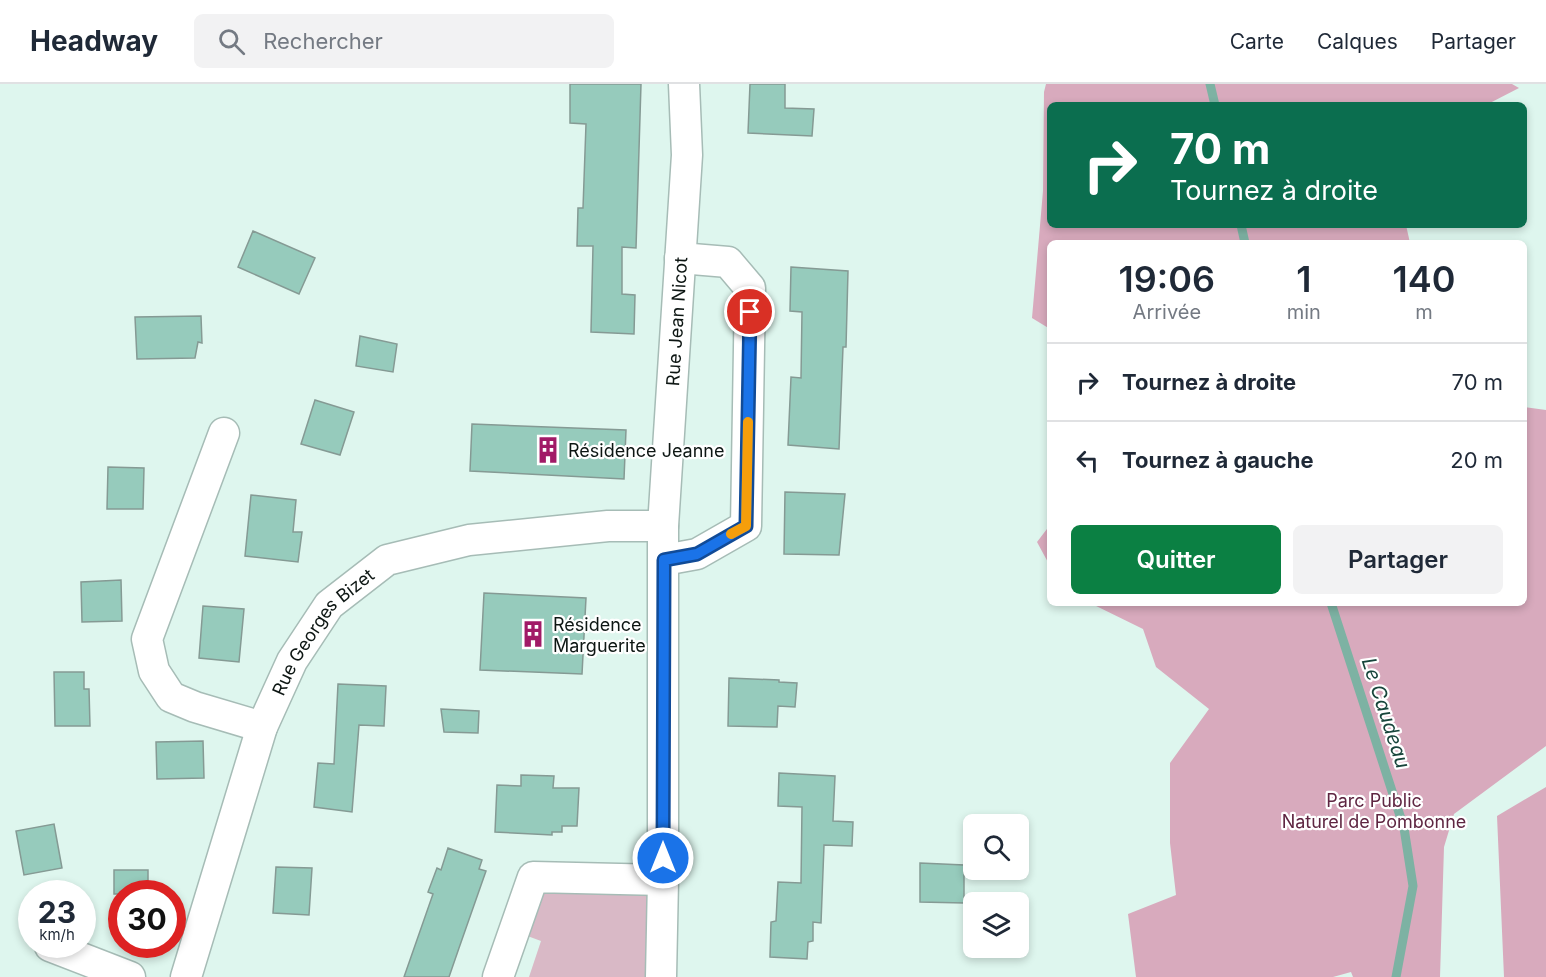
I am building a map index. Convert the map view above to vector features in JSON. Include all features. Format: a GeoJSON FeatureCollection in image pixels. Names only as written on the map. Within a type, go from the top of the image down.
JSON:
{"type":"FeatureCollection","features":[{"type":"Feature","properties":{"kind":"street","name":"Rue Jean Nicot"},"geometry":{"type":"LineString","coordinates":[[661,977],[663,526],[687,154],[684,84]]}},
{"type":"Feature","properties":{"kind":"street"},"geometry":{"type":"LineString","coordinates":[[664,560],[697,554],[746,526],[750,288],[728,262],[680,258]]}},
{"type":"Feature","properties":{"kind":"street"},"geometry":{"type":"LineString","coordinates":[[224,433],[147,639],[154,671],[171,697],[195,707],[262,727]]}},
{"type":"Feature","properties":{"kind":"street","name":"Rue Georges Bizet"},"geometry":{"type":"LineString","coordinates":[[186,977],[262,727],[292,662],[330,605],[387,560],[469,540],[608,526],[663,526]]}},
{"type":"Feature","properties":{"kind":"street"},"geometry":{"type":"LineString","coordinates":[[498,977],[533,877],[663,880]]}},
{"type":"Feature","properties":{"kind":"street"},"geometry":{"type":"LineString","coordinates":[[81,958],[130,977]]}},
{"type":"Feature","properties":{"kind":"shaded area"},"geometry":{"type":"Polygon","coordinates":[[[540,888],[650,892],[648,977],[529,977],[541,941],[522,934],[540,888]]]}},
{"type":"Feature","properties":{"kind":"green space"},"geometry":{"type":"Polygon","coordinates":[[[1046,84],[1512,84],[1519,88],[1492,102],[1047,102],[1047,228],[1407,228],[1409,240],[1047,240],[1047,327],[1032,318],[1043,191],[1046,84]]]}},
{"type":"Feature","properties":{"kind":"green space","name":"Parc Public Naturel de Pombonne"},"geometry":{"type":"Polygon","coordinates":[[[1527,407],[1546,410],[1546,746],[1454,814],[1444,847],[1440,977],[1353,977],[1351,972],[1333,977],[1136,977],[1128,914],[1176,895],[1170,843],[1170,763],[1209,709],[1156,667],[1143,629],[1096,606],[1527,606],[1527,407]]]}},
{"type":"Feature","properties":{"kind":"green space"},"geometry":{"type":"Polygon","coordinates":[[[1047,529],[1047,560],[1037,542],[1047,529]]]}},
{"type":"Feature","properties":{"kind":"green space"},"geometry":{"type":"Polygon","coordinates":[[[1546,787],[1546,977],[1504,977],[1497,816],[1546,787]]]}},
{"type":"Feature","properties":{"kind":"building"},"geometry":{"type":"Polygon","coordinates":[[[570,84],[641,84],[636,248],[622,247],[622,294],[635,295],[634,334],[591,332],[593,246],[577,246],[578,208],[583,208],[586,124],[570,123],[570,84]]]}},
{"type":"Feature","properties":{"kind":"building"},"geometry":{"type":"Polygon","coordinates":[[[750,84],[785,84],[785,108],[814,109],[812,136],[748,133],[750,84]]]}},
{"type":"Feature","properties":{"kind":"building"},"geometry":{"type":"Polygon","coordinates":[[[253,231],[315,258],[299,294],[238,267],[253,231]]]}},
{"type":"Feature","properties":{"kind":"building"},"geometry":{"type":"Polygon","coordinates":[[[791,267],[848,271],[846,347],[843,347],[839,449],[788,445],[791,377],[801,378],[802,312],[790,311],[791,267]]]}},
{"type":"Feature","properties":{"kind":"building"},"geometry":{"type":"Polygon","coordinates":[[[201,316],[202,343],[198,342],[195,358],[137,359],[135,317],[201,316]]]}},
{"type":"Feature","properties":{"kind":"building"},"geometry":{"type":"Polygon","coordinates":[[[360,336],[397,344],[393,372],[356,366],[360,336]]]}},
{"type":"Feature","properties":{"kind":"building"},"geometry":{"type":"Polygon","coordinates":[[[315,400],[354,412],[340,455],[301,444],[315,400]]]}},
{"type":"Feature","properties":{"kind":"building","name":"Résidence Jeanne"},"geometry":{"type":"Polygon","coordinates":[[[472,424],[626,430],[624,479],[470,471],[472,424]]]}},
{"type":"Feature","properties":{"kind":"building"},"geometry":{"type":"Polygon","coordinates":[[[108,467],[144,468],[143,509],[107,509],[108,467]]]}},
{"type":"Feature","properties":{"kind":"building"},"geometry":{"type":"Polygon","coordinates":[[[785,492],[845,494],[839,555],[784,554],[785,492]]]}},
{"type":"Feature","properties":{"kind":"building"},"geometry":{"type":"Polygon","coordinates":[[[251,495],[296,500],[293,532],[302,532],[298,562],[245,556],[251,495]]]}},
{"type":"Feature","properties":{"kind":"building"},"geometry":{"type":"Polygon","coordinates":[[[121,580],[122,621],[82,622],[81,582],[121,580]]]}},
{"type":"Feature","properties":{"kind":"building","name":"Résidence Marguerite"},"geometry":{"type":"Polygon","coordinates":[[[484,593],[586,598],[582,674],[480,670],[484,593]]]}},
{"type":"Feature","properties":{"kind":"building"},"geometry":{"type":"Polygon","coordinates":[[[203,606],[244,609],[239,662],[199,658],[203,606]]]}},
{"type":"Feature","properties":{"kind":"building"},"geometry":{"type":"Polygon","coordinates":[[[54,672],[84,672],[84,689],[89,689],[90,726],[55,726],[54,672]]]}},
{"type":"Feature","properties":{"kind":"building"},"geometry":{"type":"Polygon","coordinates":[[[729,678],[797,683],[795,707],[778,706],[777,727],[728,726],[729,678]]]}},
{"type":"Feature","properties":{"kind":"building"},"geometry":{"type":"Polygon","coordinates":[[[338,684],[386,686],[384,726],[359,725],[352,812],[314,807],[318,763],[334,764],[338,684]]]}},
{"type":"Feature","properties":{"kind":"building"},"geometry":{"type":"Polygon","coordinates":[[[441,709],[479,711],[478,733],[444,732],[441,709]]]}},
{"type":"Feature","properties":{"kind":"building"},"geometry":{"type":"Polygon","coordinates":[[[203,741],[204,778],[157,779],[156,742],[203,741]]]}},
{"type":"Feature","properties":{"kind":"building"},"geometry":{"type":"Polygon","coordinates":[[[779,773],[835,776],[833,821],[853,822],[852,846],[824,845],[821,923],[813,922],[813,941],[808,942],[807,959],[770,957],[771,922],[776,921],[778,882],[801,883],[802,807],[778,806],[779,773]]]}},
{"type":"Feature","properties":{"kind":"building"},"geometry":{"type":"Polygon","coordinates":[[[521,775],[554,776],[553,788],[579,788],[577,826],[562,826],[562,832],[552,832],[552,835],[495,832],[497,785],[521,786],[521,775]]]}},
{"type":"Feature","properties":{"kind":"building"},"geometry":{"type":"Polygon","coordinates":[[[54,824],[62,868],[24,875],[16,831],[54,824]]]}},
{"type":"Feature","properties":{"kind":"building"},"geometry":{"type":"Polygon","coordinates":[[[448,848],[482,860],[479,869],[486,871],[449,977],[404,977],[433,894],[428,892],[437,868],[441,870],[448,848]]]}},
{"type":"Feature","properties":{"kind":"building"},"geometry":{"type":"Polygon","coordinates":[[[920,863],[963,865],[963,903],[920,902],[920,863]]]}},
{"type":"Feature","properties":{"kind":"building"},"geometry":{"type":"Polygon","coordinates":[[[276,867],[312,868],[309,915],[273,913],[276,867]]]}},
{"type":"Feature","properties":{"kind":"building"},"geometry":{"type":"Polygon","coordinates":[[[114,870],[148,870],[148,880],[114,880],[114,870]]]}},
{"type":"Feature","properties":{"kind":"waterway","name":"Le Caudeau"},"geometry":{"type":"LineString","coordinates":[[1210,84],[1214,102]]}},
{"type":"Feature","properties":{"kind":"waterway","name":"Le Caudeau"},"geometry":{"type":"LineString","coordinates":[[1242,228],[1244,240]]}},
{"type":"Feature","properties":{"kind":"waterway","name":"Le Caudeau"},"geometry":{"type":"LineString","coordinates":[[1332,606],[1404,828],[1413,886],[1396,977]]}},
{"type":"Feature","properties":{"kind":"slow traffic"},"geometry":{"type":"LineString","coordinates":[[731,534],[746,526],[748,422]]}},
{"type":"Feature","properties":{"kind":"place","name":"Résidence Jeanne"},"geometry":{"type":"Point","coordinates":[548,450]}},
{"type":"Feature","properties":{"kind":"place","name":"Résidence Marguerite"},"geometry":{"type":"Point","coordinates":[533,634]}},
{"type":"Feature","properties":{"kind":"route"},"geometry":{"type":"LineString","coordinates":[[663,858],[664,560],[697,554],[746,526],[750,312]]}}]}
